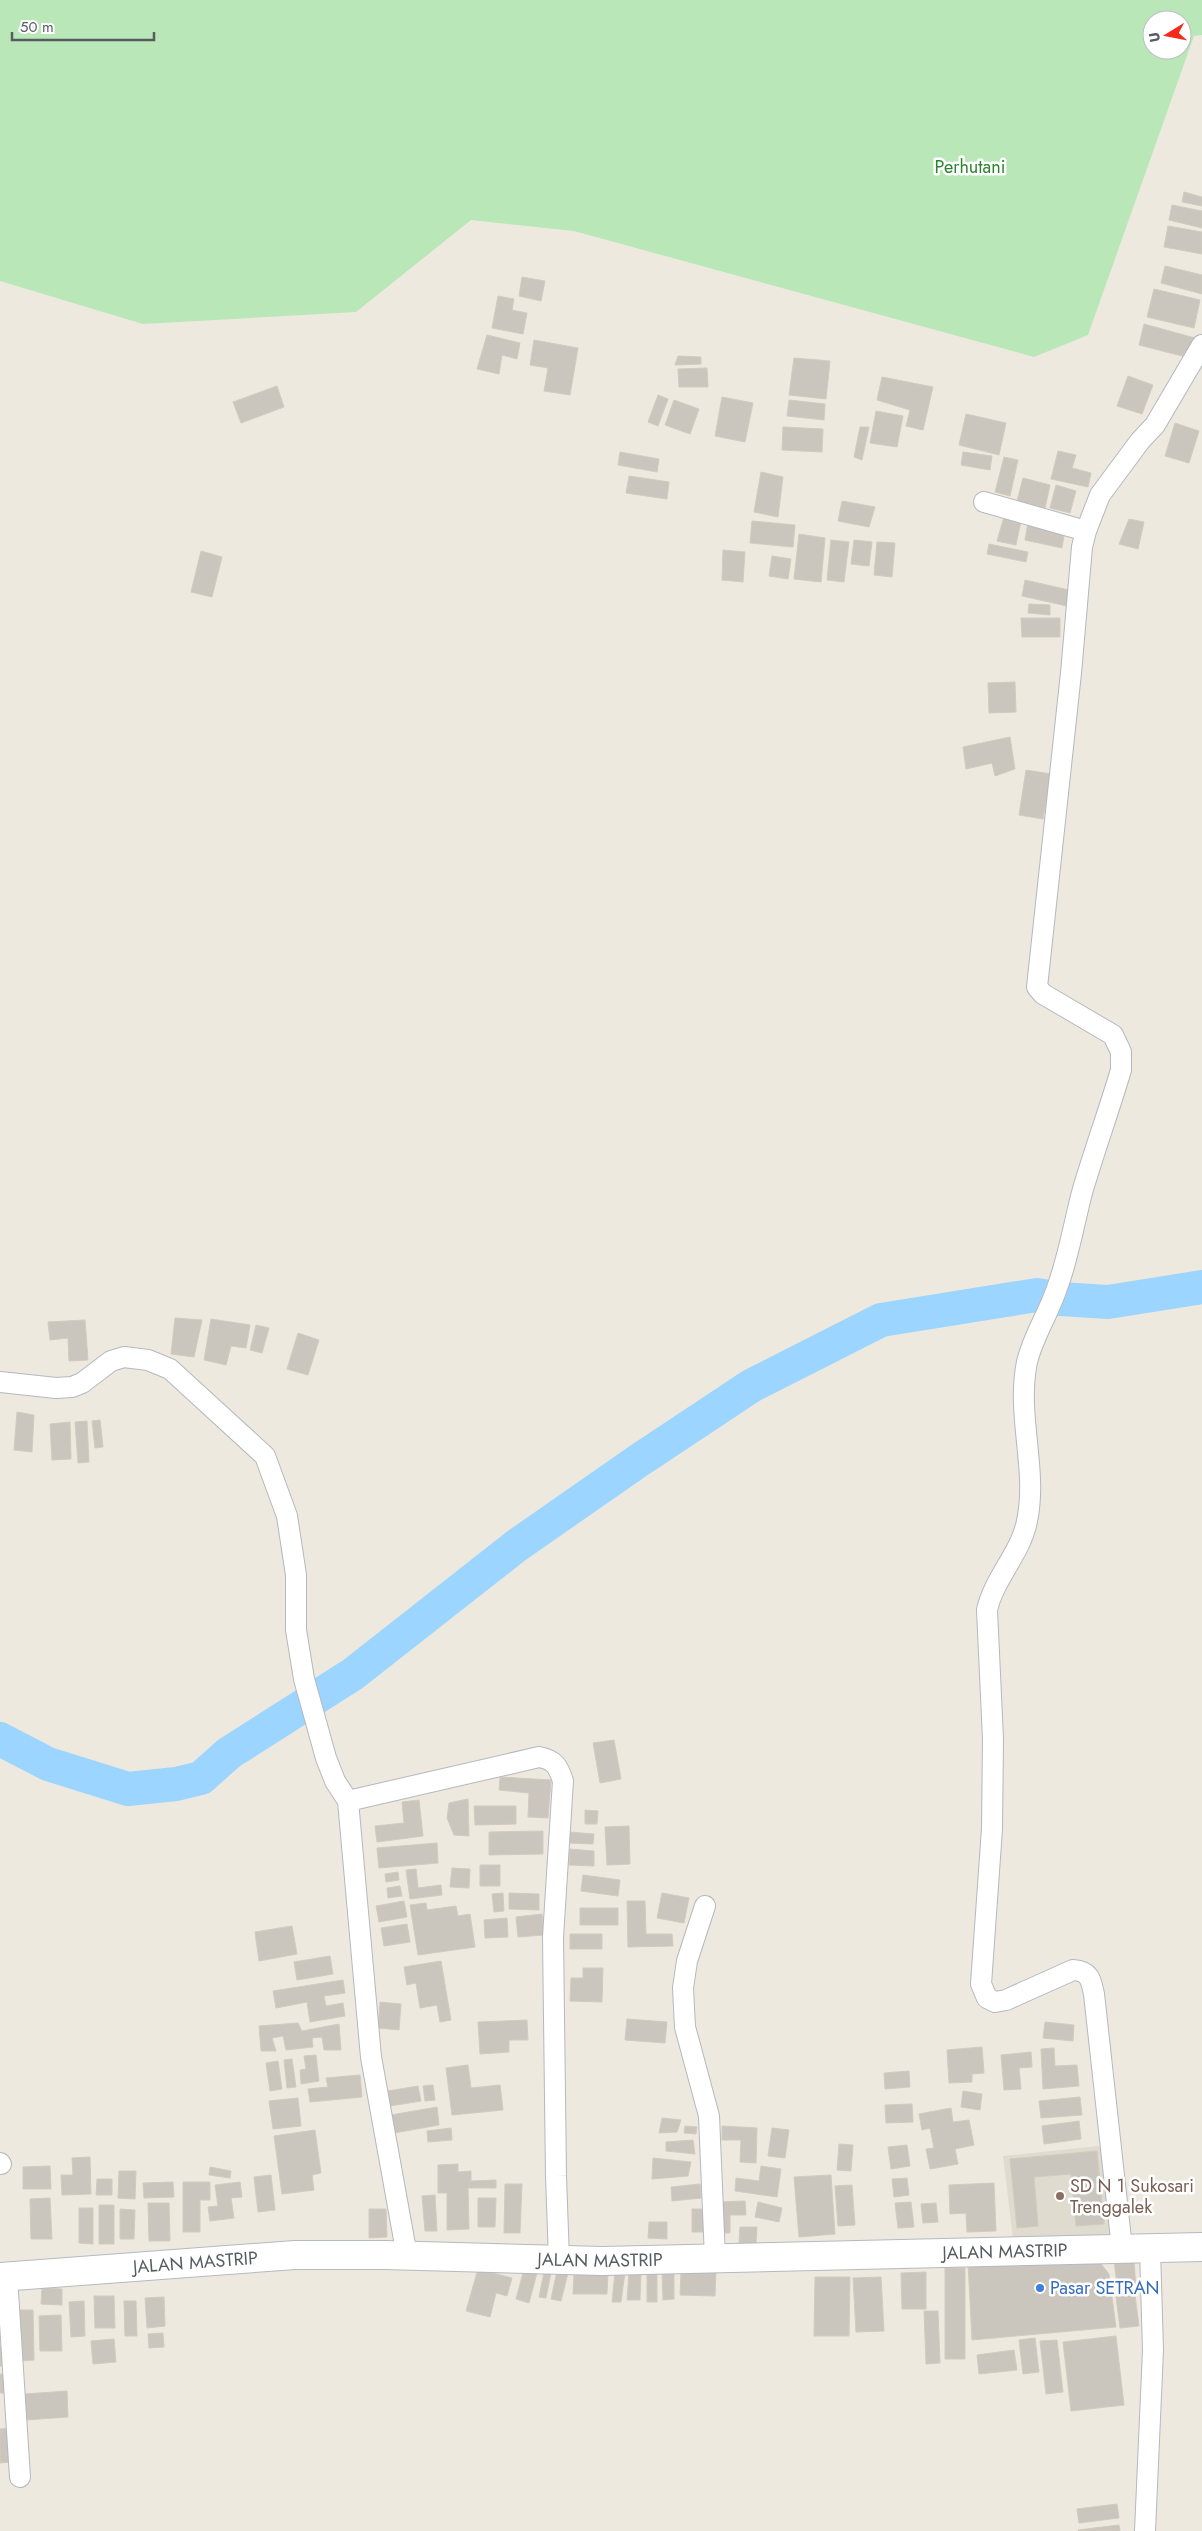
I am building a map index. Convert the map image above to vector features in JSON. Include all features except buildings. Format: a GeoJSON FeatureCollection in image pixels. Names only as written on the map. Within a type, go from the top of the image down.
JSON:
{"type":"FeatureCollection","features":[{"type":"Feature","properties":{"kind":"main road","name":"JALAN MASTRIP"},"geometry":{"type":"LineString","coordinates":[[3,2277],[295,2255],[602,2261],[1202,2247]]}},
{"type":"Feature","properties":{"kind":"street"},"geometry":{"type":"LineString","coordinates":[[1122,2248],[1094,1994],[1090,1976],[1083,1970],[1073,1970],[1006,2000],[995,2002],[987,1998],[981,1984],[992,1829],[993,1749],[987,1610],[990,1596],[1024,1535],[1030,1503],[1023,1419],[1027,1363],[1036,1336],[1054,1296],[1084,1188],[1121,1070],[1121,1052],[1113,1035],[1043,994],[1037,987],[1071,673],[1082,547],[1100,495],[1140,441],[1155,425],[1202,345]]}},
{"type":"Feature","properties":{"kind":"street"},"geometry":{"type":"LineString","coordinates":[[984,502],[1086,531]]}},
{"type":"Feature","properties":{"kind":"street"},"geometry":{"type":"LineString","coordinates":[[0,1382],[56,1388],[72,1387],[82,1383],[111,1361],[124,1357],[148,1360],[170,1369],[265,1456],[287,1516],[296,1575],[296,1630],[304,1679],[329,1765],[335,1781],[348,1801],[371,2057],[407,2256]]}},
{"type":"Feature","properties":{"kind":"street"},"geometry":{"type":"LineString","coordinates":[[348,1801],[539,1757],[550,1758],[558,1765],[563,1781],[563,1797],[553,1937],[559,2260]]}},
{"type":"Feature","properties":{"kind":"street"},"geometry":{"type":"LineString","coordinates":[[705,1906],[687,1961],[683,1988],[685,2027],[709,2116],[715,2258]]}},
{"type":"Feature","properties":{"kind":"street"},"geometry":{"type":"LineString","coordinates":[[1145,2531],[1153,2350],[1150,2249]]}},
{"type":"Feature","properties":{"kind":"street"},"geometry":{"type":"LineString","coordinates":[[3,2277],[20,2477]]}},
{"type":"Feature","properties":{"kind":"shaded area","name":"SD N 1 Sukosari Trenggalek"},"geometry":{"type":"Polygon","coordinates":[[[1108,2145],[1117,2235],[1014,2247],[1003,2156],[1108,2145]]]}},
{"type":"Feature","properties":{"kind":"green space","name":"Perhutani"},"geometry":{"type":"Polygon","coordinates":[[[0,0],[1202,0],[1202,35],[1194,36],[1192,42],[1192,10],[1142,10],[1142,60],[1185,60],[1088,335],[1034,357],[574,231],[471,220],[356,312],[143,324],[0,281],[0,0]]]}},
{"type":"Feature","properties":{"kind":"waterway"},"geometry":{"type":"LineString","coordinates":[[0,1739],[48,1764],[128,1789],[176,1784],[201,1778],[229,1753],[353,1674],[516,1546],[638,1461],[751,1386],[881,1320],[1037,1295],[1060,1299],[1108,1302],[1202,1287]]}},
{"type":"Feature","properties":{"kind":"place","name":"SD N 1 Sukosari Trenggalek"},"geometry":{"type":"Point","coordinates":[1060,2196]}},
{"type":"Feature","properties":{"kind":"place","name":"Pasar SETRAN"},"geometry":{"type":"Point","coordinates":[1040,2288]}}]}
